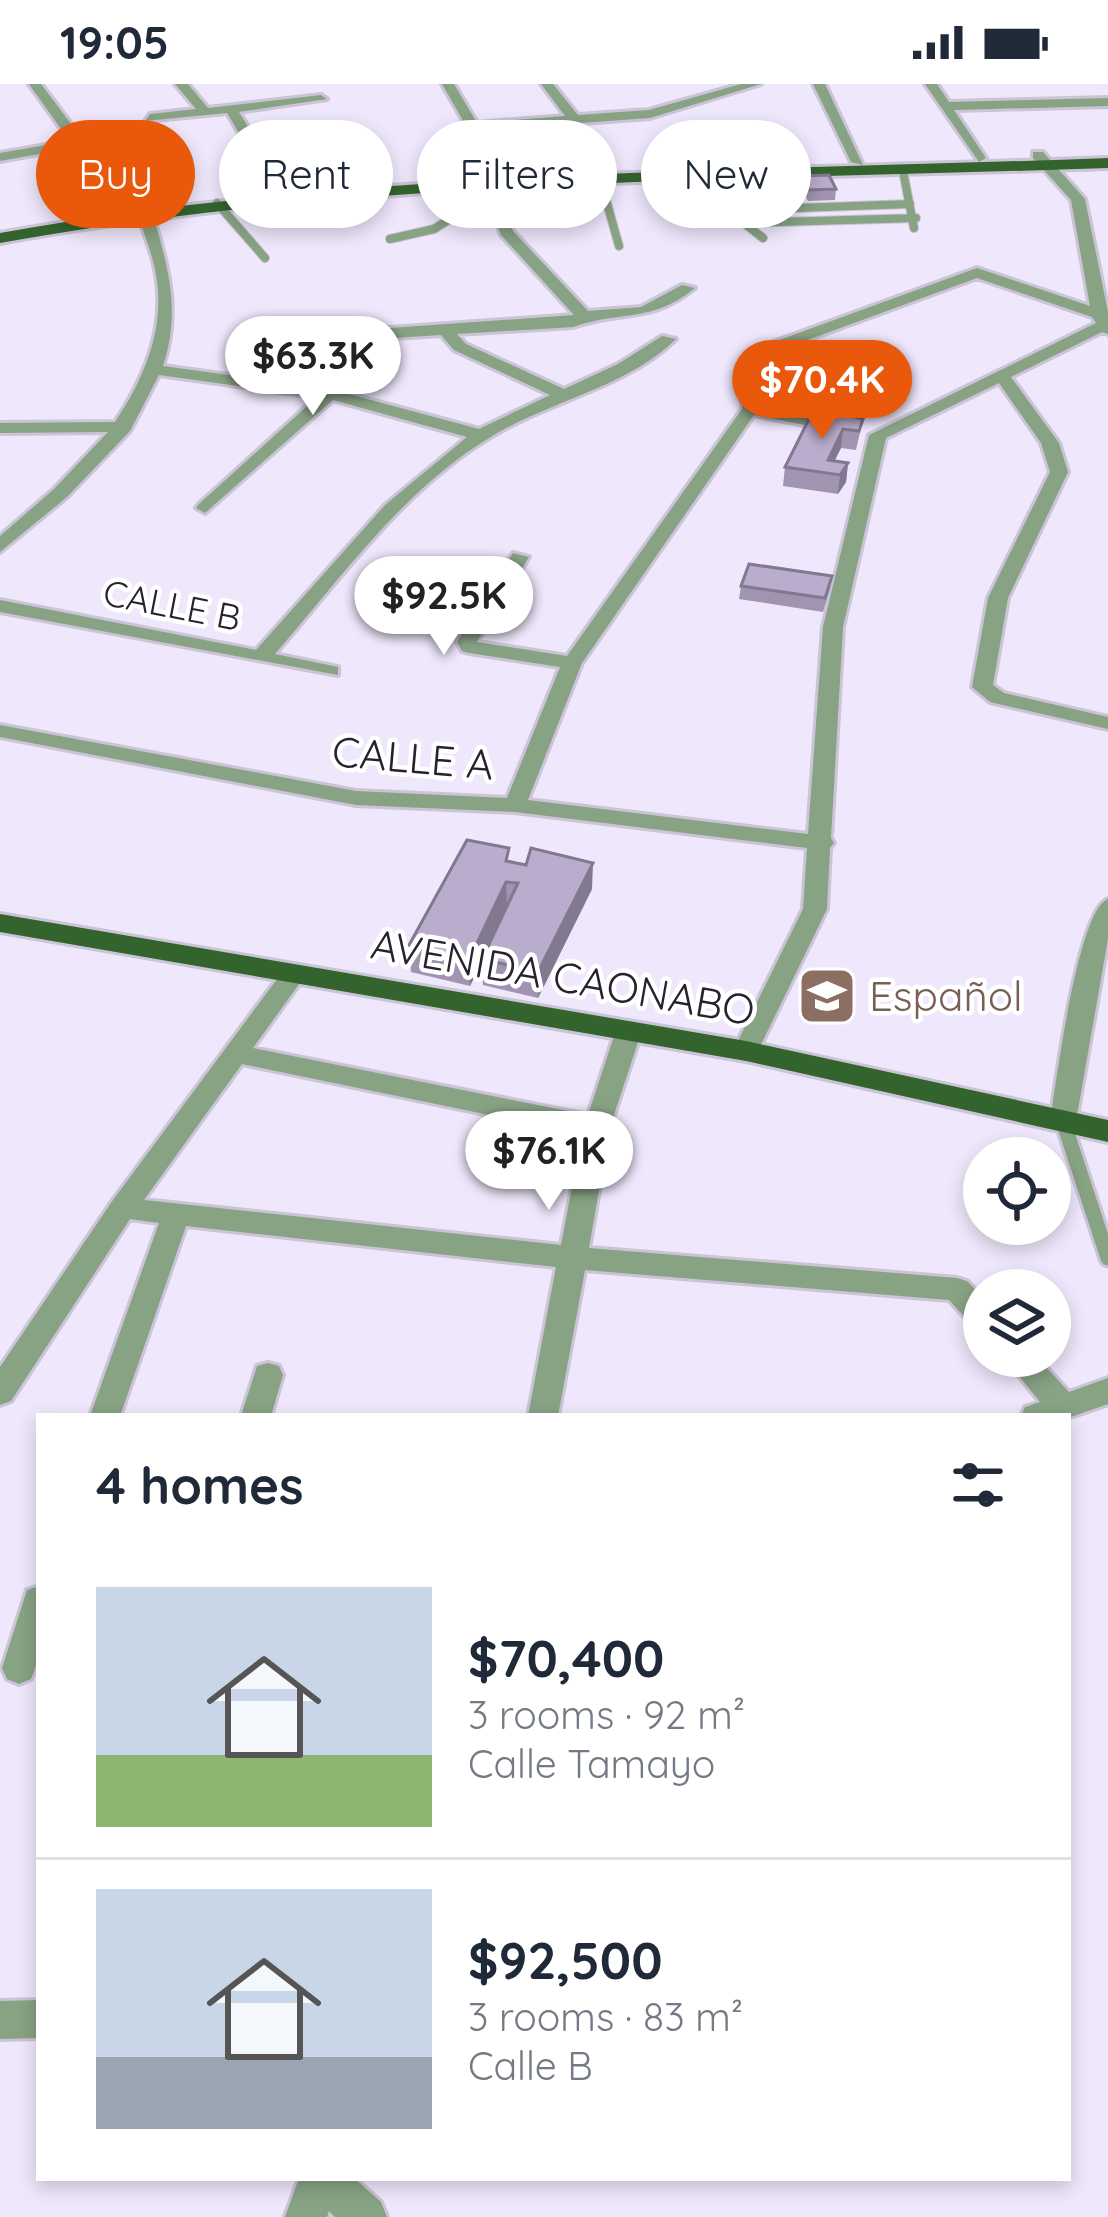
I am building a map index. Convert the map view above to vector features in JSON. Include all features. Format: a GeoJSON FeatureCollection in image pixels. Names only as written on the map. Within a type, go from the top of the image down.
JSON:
{"type":"FeatureCollection","features":[{"type":"Feature","properties":{"kind":"main road"},"geometry":{"type":"LineString","coordinates":[[811,175],[1108,152]]}},
{"type":"Feature","properties":{"kind":"main road"},"geometry":{"type":"LineString","coordinates":[[617,174],[979,158],[1108,163]]}},
{"type":"Feature","properties":{"kind":"main road"},"geometry":{"type":"LineString","coordinates":[[195,204],[417,190]]}},
{"type":"Feature","properties":{"kind":"main road"},"geometry":{"type":"LineString","coordinates":[[0,224],[36,219]]}},
{"type":"Feature","properties":{"kind":"main road"},"geometry":{"type":"LineString","coordinates":[[0,238],[45,228]]}},
{"type":"Feature","properties":{"kind":"main road","name":"AVENIDA CAONABO"},"geometry":{"type":"LineString","coordinates":[[0,923],[746,1051],[1108,1131]]}},
{"type":"Feature","properties":{"kind":"street"},"geometry":{"type":"LineString","coordinates":[[0,157],[56,147],[74,136],[35,84]]}},
{"type":"Feature","properties":{"kind":"street"},"geometry":{"type":"LineString","coordinates":[[181,84],[205,112]]}},
{"type":"Feature","properties":{"kind":"street"},"geometry":{"type":"LineString","coordinates":[[448,84],[466,120]]}},
{"type":"Feature","properties":{"kind":"street"},"geometry":{"type":"LineString","coordinates":[[547,84],[575,119]]}},
{"type":"Feature","properties":{"kind":"street"},"geometry":{"type":"LineString","coordinates":[[563,120],[650,114],[755,84]]}},
{"type":"Feature","properties":{"kind":"street"},"geometry":{"type":"LineString","coordinates":[[819,84],[858,163]]}},
{"type":"Feature","properties":{"kind":"street"},"geometry":{"type":"LineString","coordinates":[[931,84],[979,158]]}},
{"type":"Feature","properties":{"kind":"street"},"geometry":{"type":"LineString","coordinates":[[150,118],[321,100]]}},
{"type":"Feature","properties":{"kind":"street"},"geometry":{"type":"LineString","coordinates":[[946,106],[1108,101]]}},
{"type":"Feature","properties":{"kind":"street"},"geometry":{"type":"LineString","coordinates":[[231,110],[237,120]]}},
{"type":"Feature","properties":{"kind":"street"},"geometry":{"type":"LineString","coordinates":[[1043,160],[1078,200],[1105,322]]}},
{"type":"Feature","properties":{"kind":"street"},"geometry":{"type":"LineString","coordinates":[[0,546],[61,495],[124,427],[164,328],[165,281],[149,228]]}},
{"type":"Feature","properties":{"kind":"street"},"geometry":{"type":"LineString","coordinates":[[505,228],[582,318]]}},
{"type":"Feature","properties":{"kind":"street"},"geometry":{"type":"LineString","coordinates":[[515,805],[572,663],[751,409],[752,370],[766,350],[976,273],[992,274],[1105,322]]}},
{"type":"Feature","properties":{"kind":"street"},"geometry":{"type":"LineString","coordinates":[[243,378],[376,334],[645,310],[687,288]]}},
{"type":"Feature","properties":{"kind":"street"},"geometry":{"type":"LineString","coordinates":[[751,409],[878,435],[1105,322]]}},
{"type":"Feature","properties":{"kind":"street"},"geometry":{"type":"LineString","coordinates":[[444,328],[460,347],[562,394]]}},
{"type":"Feature","properties":{"kind":"street"},"geometry":{"type":"LineString","coordinates":[[262,656],[429,473],[481,435],[630,365],[668,340]]}},
{"type":"Feature","properties":{"kind":"street"},"geometry":{"type":"LineString","coordinates":[[151,369],[243,378],[330,394],[481,435]]}},
{"type":"Feature","properties":{"kind":"street"},"geometry":{"type":"LineString","coordinates":[[1002,376],[1050,443],[1059,472],[998,598],[982,687],[998,698],[1108,723]]}},
{"type":"Feature","properties":{"kind":"street"},"geometry":{"type":"LineString","coordinates":[[205,508],[330,394]]}},
{"type":"Feature","properties":{"kind":"street"},"geometry":{"type":"LineString","coordinates":[[0,428],[124,427]]}},
{"type":"Feature","properties":{"kind":"street"},"geometry":{"type":"LineString","coordinates":[[746,1051],[815,909],[823,843],[833,627],[878,435]]}},
{"type":"Feature","properties":{"kind":"street"},"geometry":{"type":"LineString","coordinates":[[520,557],[469,647],[572,663]]}},
{"type":"Feature","properties":{"kind":"street","name":"CALLE B"},"geometry":{"type":"LineString","coordinates":[[0,606],[331,670]]}},
{"type":"Feature","properties":{"kind":"street","name":"CALLE A"},"geometry":{"type":"LineString","coordinates":[[0,731],[356,798],[515,805],[823,843]]}},
{"type":"Feature","properties":{"kind":"street"},"geometry":{"type":"LineString","coordinates":[[1063,1121],[1095,942],[1108,908]]}},
{"type":"Feature","properties":{"kind":"street"},"geometry":{"type":"LineString","coordinates":[[0,1392],[122,1208],[295,973]]}},
{"type":"Feature","properties":{"kind":"street"},"geometry":{"type":"LineString","coordinates":[[544,1413],[597,1127],[629,1030]]}},
{"type":"Feature","properties":{"kind":"street"},"geometry":{"type":"LineString","coordinates":[[236,1054],[597,1127]]}},
{"type":"Feature","properties":{"kind":"street"},"geometry":{"type":"LineString","coordinates":[[122,1208],[573,1258],[957,1289],[963,1296]]}},
{"type":"Feature","properties":{"kind":"street"},"geometry":{"type":"LineString","coordinates":[[106,1413],[176,1213]]}},
{"type":"Feature","properties":{"kind":"street"},"geometry":{"type":"LineString","coordinates":[[257,1413],[268,1375]]}},
{"type":"Feature","properties":{"kind":"street"},"geometry":{"type":"LineString","coordinates":[[1030,1377],[1049,1411],[1108,1391]]}},
{"type":"Feature","properties":{"kind":"street"},"geometry":{"type":"LineString","coordinates":[[19,1668],[36,1611]]}},
{"type":"Feature","properties":{"kind":"street"},"geometry":{"type":"LineString","coordinates":[[0,2020],[36,2019]]}},
{"type":"Feature","properties":{"kind":"street"},"geometry":{"type":"LineString","coordinates":[[306,2217],[320,2181]]}},
{"type":"Feature","properties":{"kind":"street"},"geometry":{"type":"LineString","coordinates":[[324,2181],[366,2217]]}},
{"type":"Feature","properties":{"kind":"lane"},"geometry":{"type":"LineString","coordinates":[[811,223],[915,224],[903,171]]}},
{"type":"Feature","properties":{"kind":"lane"},"geometry":{"type":"LineString","coordinates":[[217,203],[265,258]]}},
{"type":"Feature","properties":{"kind":"lane"},"geometry":{"type":"LineString","coordinates":[[811,208],[910,204]]}},
{"type":"Feature","properties":{"kind":"lane"},"geometry":{"type":"LineString","coordinates":[[389,239],[436,228]]}},
{"type":"Feature","properties":{"kind":"lane"},"geometry":{"type":"LineString","coordinates":[[614,228],[619,246]]}},
{"type":"Feature","properties":{"kind":"lane"},"geometry":{"type":"LineString","coordinates":[[750,228],[763,238]]}},
{"type":"Feature","properties":{"kind":"lane"},"geometry":{"type":"LineString","coordinates":[[1063,1121],[1108,1258]]}},
{"type":"Feature","properties":{"kind":"building"},"geometry":{"type":"Polygon","coordinates":[[[829,175],[836,189],[811,190],[811,176],[829,175]]]}},
{"type":"Feature","properties":{"kind":"building"},"geometry":{"type":"Polygon","coordinates":[[[815,407],[863,419],[859,431],[843,429],[828,460],[848,463],[840,475],[785,467],[815,407]]]}},
{"type":"Feature","properties":{"kind":"building"},"geometry":{"type":"Polygon","coordinates":[[[749,564],[832,576],[825,598],[741,586],[749,564]]]}},
{"type":"Feature","properties":{"kind":"building"},"geometry":{"type":"Polygon","coordinates":[[[467,840],[509,848],[506,861],[526,865],[531,848],[593,863],[538,972],[482,959],[518,883],[506,882],[469,960],[409,945],[467,840]]]}},
{"type":"Feature","properties":{"kind":"place","name":"Español"},"geometry":{"type":"Point","coordinates":[827,996]}}]}
